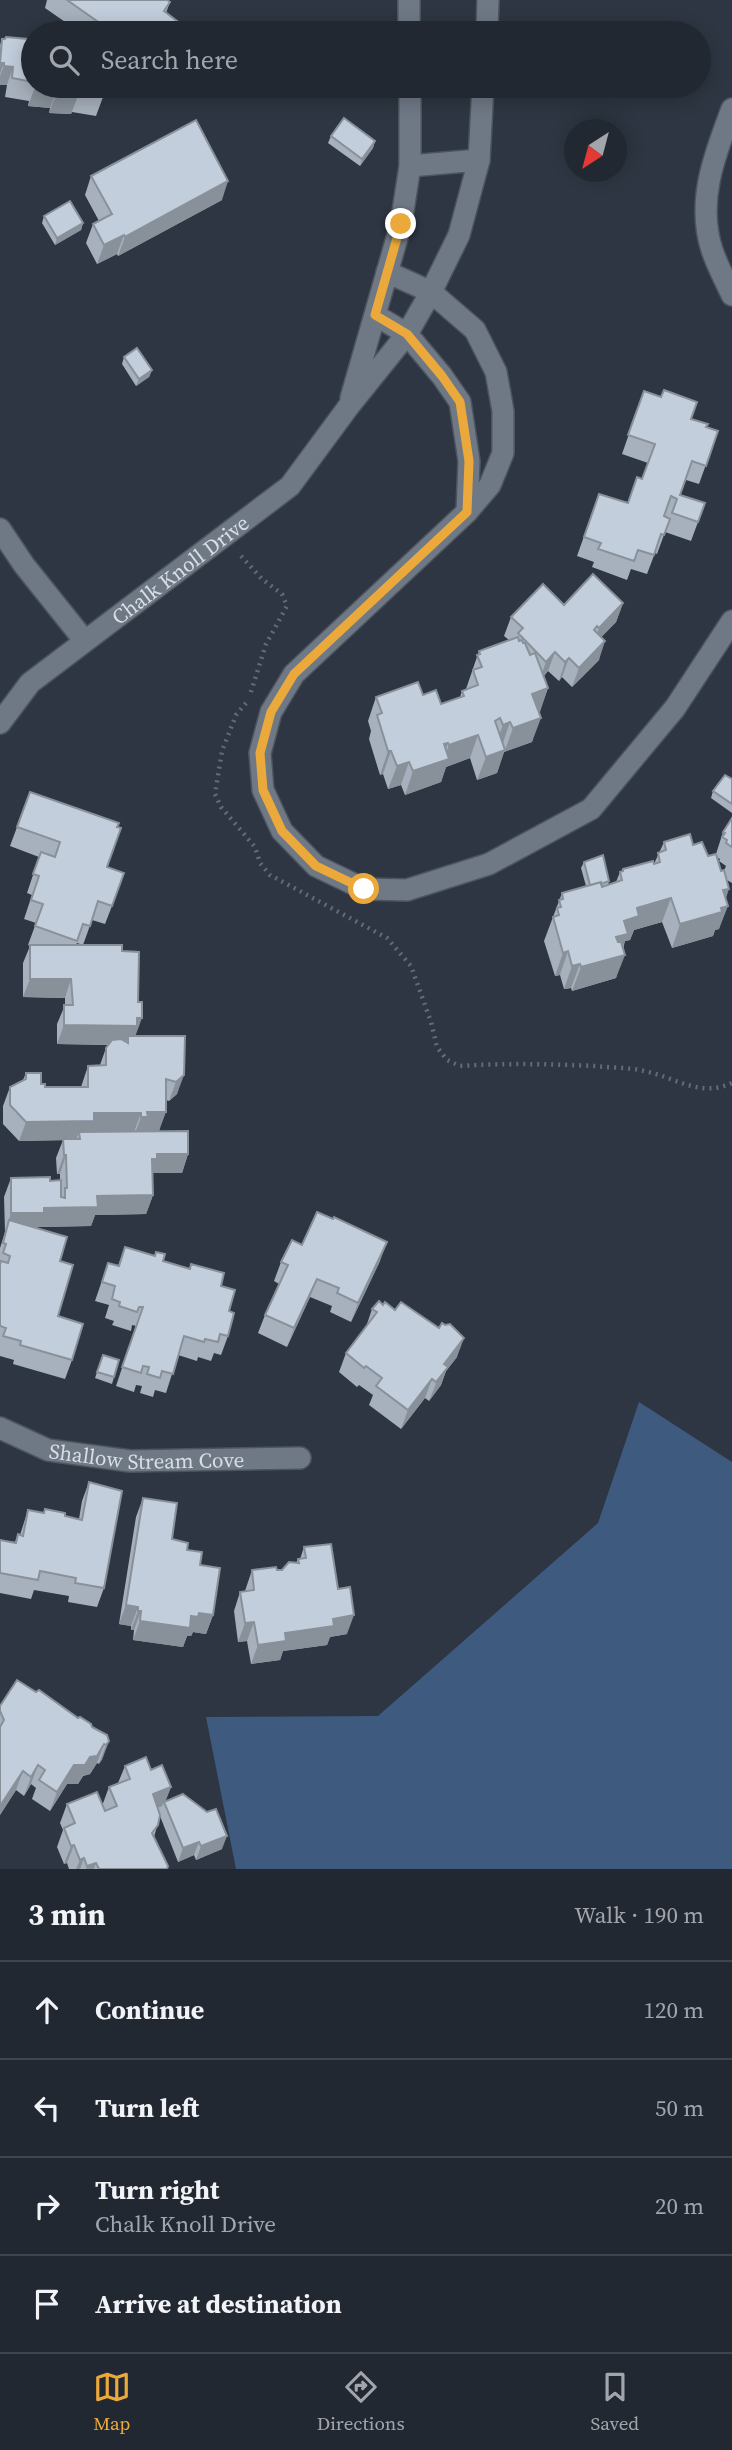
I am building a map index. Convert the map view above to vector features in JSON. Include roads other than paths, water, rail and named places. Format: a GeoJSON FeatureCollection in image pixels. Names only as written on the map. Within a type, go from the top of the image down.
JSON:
{"type":"FeatureCollection","features":[{"type":"Feature","properties":{"kind":"street"},"geometry":{"type":"LineString","coordinates":[[409,0],[409,21]]}},
{"type":"Feature","properties":{"kind":"street"},"geometry":{"type":"LineString","coordinates":[[487,21],[488,0]]}},
{"type":"Feature","properties":{"kind":"street","name":"Chalk Knoll Drive"},"geometry":{"type":"LineString","coordinates":[[349,406],[401,224],[410,166],[410,98]]}},
{"type":"Feature","properties":{"kind":"street","name":"Chalk Knoll Drive"},"geometry":{"type":"LineString","coordinates":[[0,723],[30,683],[290,486],[407,334],[431,292],[459,235],[479,160],[483,98]]}},
{"type":"Feature","properties":{"kind":"street"},"geometry":{"type":"LineString","coordinates":[[732,109],[710,168],[705,208],[711,249],[732,295]]}},
{"type":"Feature","properties":{"kind":"street"},"geometry":{"type":"LineString","coordinates":[[410,166],[479,160]]}},
{"type":"Feature","properties":{"kind":"street"},"geometry":{"type":"LineString","coordinates":[[387,272],[431,292],[475,330],[496,372],[503,411],[503,453],[489,485],[467,512],[294,674],[271,712],[260,753],[263,790],[282,831],[316,866],[364,889],[407,890],[489,864],[591,809],[675,708],[732,621]]}},
{"type":"Feature","properties":{"kind":"street"},"geometry":{"type":"LineString","coordinates":[[375,315],[407,334],[460,402],[469,461],[467,512]]}},
{"type":"Feature","properties":{"kind":"street"},"geometry":{"type":"LineString","coordinates":[[0,529],[24,565],[84,640]]}},
{"type":"Feature","properties":{"kind":"street","name":"Shallow Stream Cove"},"geometry":{"type":"LineString","coordinates":[[0,1428],[48,1450],[130,1461],[300,1458]]}}]}
